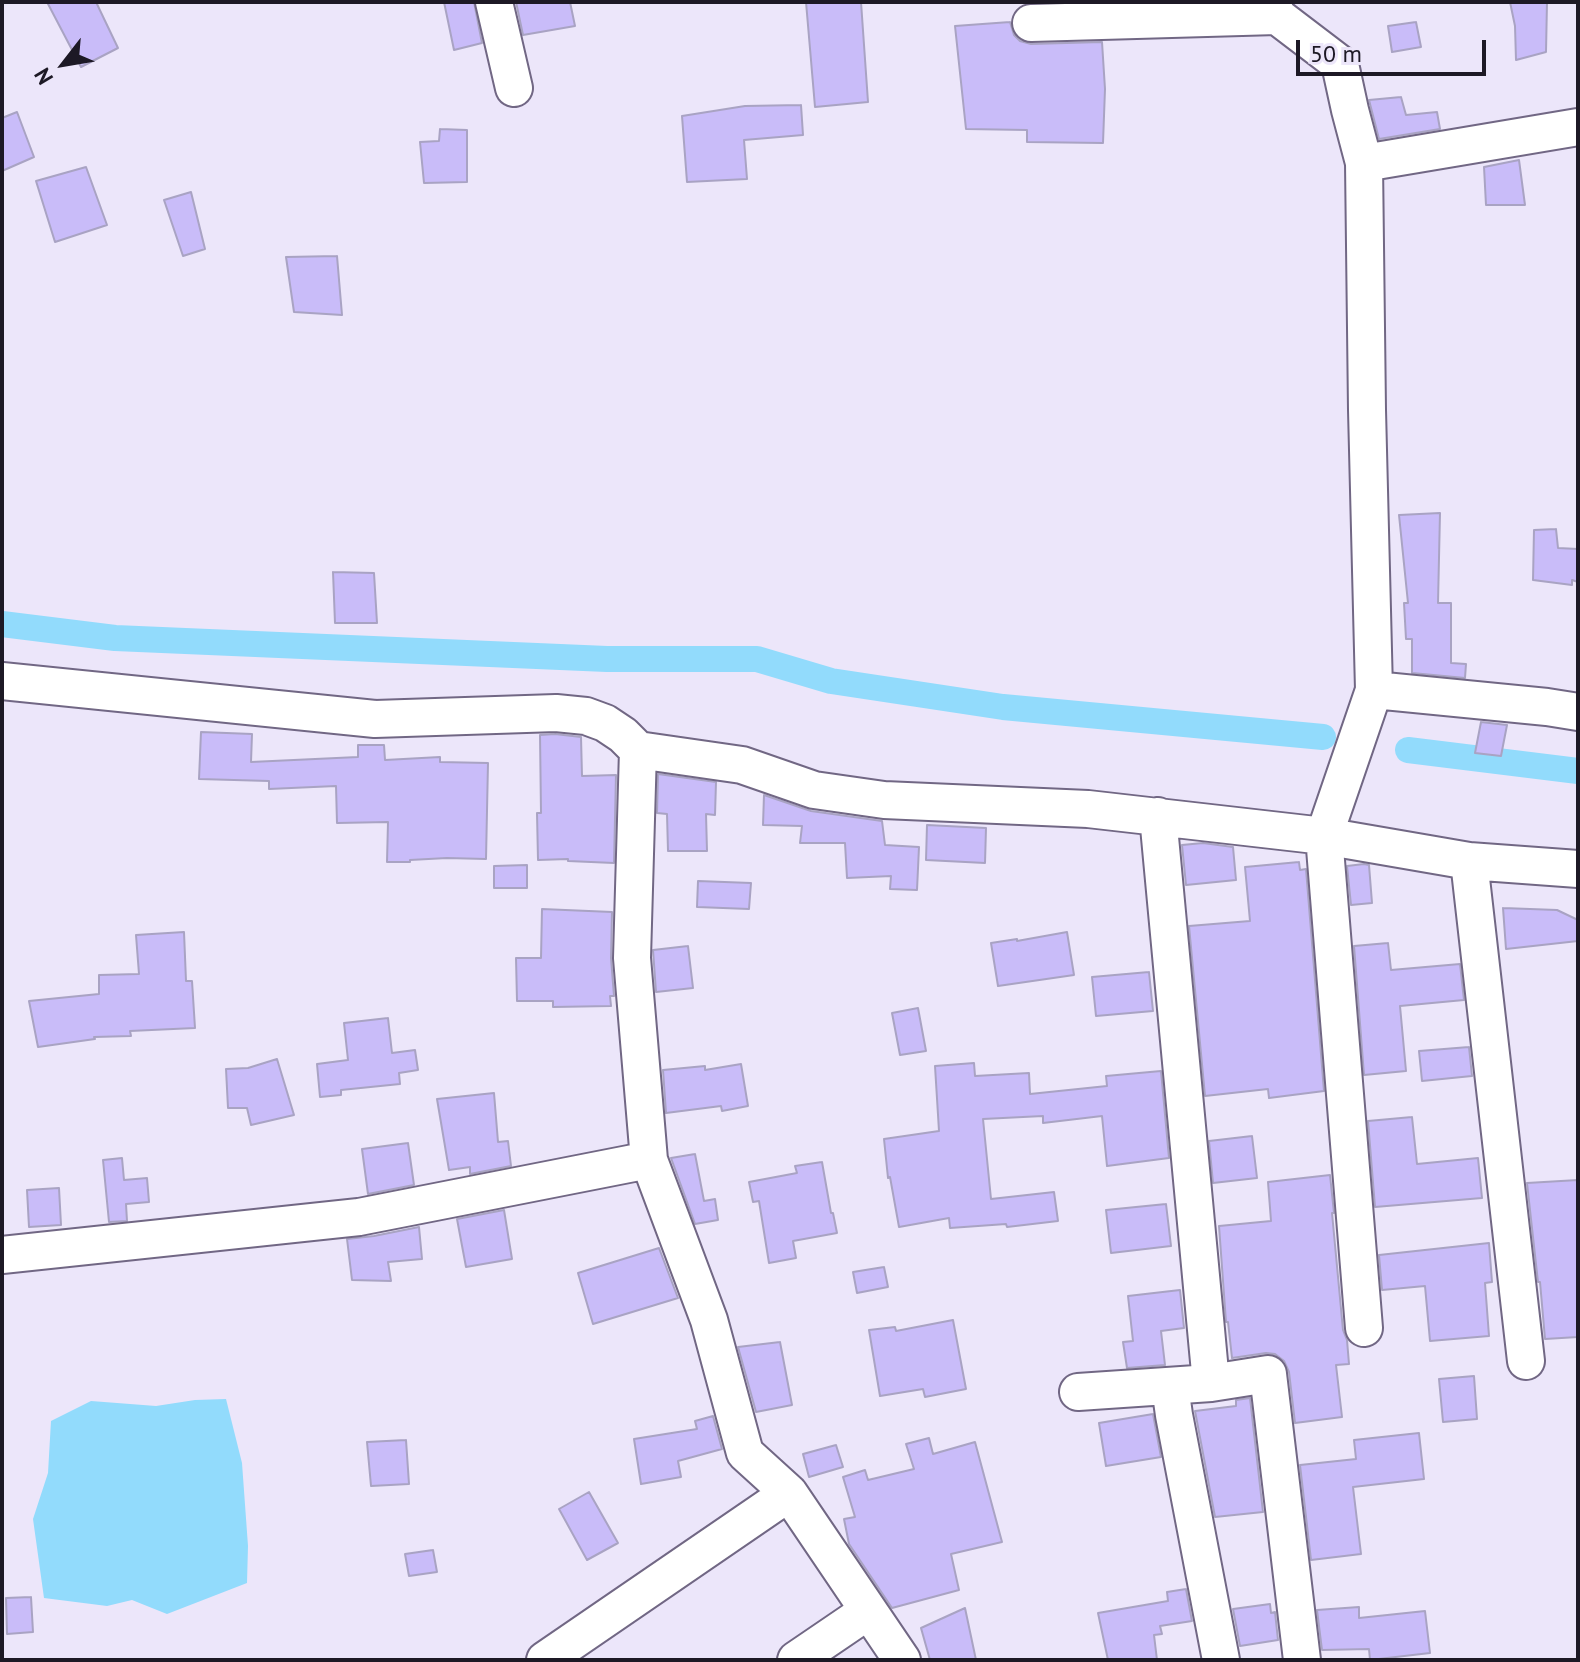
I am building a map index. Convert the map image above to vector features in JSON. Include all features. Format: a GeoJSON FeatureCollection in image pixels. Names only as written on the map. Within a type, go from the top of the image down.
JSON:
{"type":"FeatureCollection","features":[{"type":"Feature","properties":{"kind":"street"},"geometry":{"type":"LineString","coordinates":[[494,2],[514,88]]}},
{"type":"Feature","properties":{"kind":"street"},"geometry":{"type":"LineString","coordinates":[[1031,23],[1275,9],[1340,64],[1364,163],[1374,690],[1324,836],[1364,1328]]}},
{"type":"Feature","properties":{"kind":"street"},"geometry":{"type":"LineString","coordinates":[[1364,163],[1578,127]]}},
{"type":"Feature","properties":{"kind":"street"},"geometry":{"type":"LineString","coordinates":[[2,681],[375,719],[556,713],[586,716],[605,723],[638,750],[742,765],[814,790],[884,800],[1088,809],[1158,816],[1324,836],[1469,861],[1578,869]]}},
{"type":"Feature","properties":{"kind":"street"},"geometry":{"type":"LineString","coordinates":[[1374,690],[1578,712]]}},
{"type":"Feature","properties":{"kind":"street"},"geometry":{"type":"LineString","coordinates":[[638,750],[632,958],[649,1160],[709,1320],[745,1453],[789,1493],[902,1660]]}},
{"type":"Feature","properties":{"kind":"street"},"geometry":{"type":"LineString","coordinates":[[1158,816],[1211,1383]]}},
{"type":"Feature","properties":{"kind":"street"},"geometry":{"type":"LineString","coordinates":[[1469,861],[1526,1361]]}},
{"type":"Feature","properties":{"kind":"street"},"geometry":{"type":"LineString","coordinates":[[2,1255],[359,1217],[649,1160]]}},
{"type":"Feature","properties":{"kind":"street"},"geometry":{"type":"LineString","coordinates":[[1078,1392],[1211,1383],[1268,1374],[1302,1660]]}},
{"type":"Feature","properties":{"kind":"street"},"geometry":{"type":"LineString","coordinates":[[1170,1386],[1221,1660]]}},
{"type":"Feature","properties":{"kind":"street"},"geometry":{"type":"LineString","coordinates":[[545,1660],[789,1493]]}},
{"type":"Feature","properties":{"kind":"street"},"geometry":{"type":"LineString","coordinates":[[796,1660],[868,1611]]}},
{"type":"Feature","properties":{"kind":"water"},"geometry":{"type":"Polygon","coordinates":[[[226,1399],[242,1463],[248,1546],[247,1583],[167,1614],[132,1600],[107,1606],[44,1598],[33,1519],[48,1473],[51,1421],[91,1401],[156,1406],[226,1399]]]}},
{"type":"Feature","properties":{"kind":"building"},"geometry":{"type":"Polygon","coordinates":[[[47,2],[96,2],[118,48],[81,67],[47,2]]]}},
{"type":"Feature","properties":{"kind":"building"},"geometry":{"type":"Polygon","coordinates":[[[444,2],[474,2],[482,43],[454,50],[444,2]]]}},
{"type":"Feature","properties":{"kind":"building"},"geometry":{"type":"Polygon","coordinates":[[[516,2],[570,2],[575,26],[523,35],[516,2]]]}},
{"type":"Feature","properties":{"kind":"building"},"geometry":{"type":"Polygon","coordinates":[[[806,2],[861,2],[868,102],[815,107],[806,2]]]}},
{"type":"Feature","properties":{"kind":"building"},"geometry":{"type":"Polygon","coordinates":[[[1510,2],[1547,2],[1546,52],[1516,60],[1515,26],[1510,2]]]}},
{"type":"Feature","properties":{"kind":"building"},"geometry":{"type":"Polygon","coordinates":[[[1010,22],[1014,35],[1020,41],[1031,44],[1102,42],[1105,89],[1103,143],[1027,142],[1027,130],[966,129],[955,26],[1010,22]]]}},
{"type":"Feature","properties":{"kind":"building"},"geometry":{"type":"Polygon","coordinates":[[[1416,22],[1421,47],[1392,52],[1388,26],[1416,22]]]}},
{"type":"Feature","properties":{"kind":"building"},"geometry":{"type":"Polygon","coordinates":[[[1401,97],[1406,115],[1437,112],[1440,129],[1379,139],[1369,100],[1401,97]]]}},
{"type":"Feature","properties":{"kind":"building"},"geometry":{"type":"Polygon","coordinates":[[[801,105],[803,135],[744,140],[747,179],[687,182],[682,116],[745,106],[801,105]]]}},
{"type":"Feature","properties":{"kind":"building"},"geometry":{"type":"Polygon","coordinates":[[[17,112],[34,157],[2,171],[2,118],[17,112]]]}},
{"type":"Feature","properties":{"kind":"building"},"geometry":{"type":"Polygon","coordinates":[[[440,129],[467,130],[467,182],[424,183],[420,142],[439,141],[440,129]]]}},
{"type":"Feature","properties":{"kind":"building"},"geometry":{"type":"Polygon","coordinates":[[[1519,160],[1525,205],[1486,205],[1484,167],[1519,160]]]}},
{"type":"Feature","properties":{"kind":"building"},"geometry":{"type":"Polygon","coordinates":[[[86,167],[107,225],[55,242],[36,181],[86,167]]]}},
{"type":"Feature","properties":{"kind":"building"},"geometry":{"type":"Polygon","coordinates":[[[191,192],[205,249],[183,256],[164,200],[191,192]]]}},
{"type":"Feature","properties":{"kind":"building"},"geometry":{"type":"Polygon","coordinates":[[[337,256],[342,315],[294,312],[286,257],[337,256]]]}},
{"type":"Feature","properties":{"kind":"building"},"geometry":{"type":"Polygon","coordinates":[[[1440,513],[1438,603],[1451,603],[1451,663],[1466,664],[1465,678],[1412,673],[1412,639],[1406,639],[1404,603],[1408,603],[1399,515],[1440,513]]]}},
{"type":"Feature","properties":{"kind":"building"},"geometry":{"type":"Polygon","coordinates":[[[1556,529],[1558,548],[1578,549],[1578,582],[1572,580],[1572,585],[1533,580],[1534,530],[1556,529]]]}},
{"type":"Feature","properties":{"kind":"building"},"geometry":{"type":"Polygon","coordinates":[[[333,572],[374,573],[377,623],[335,623],[333,572]]]}},
{"type":"Feature","properties":{"kind":"building"},"geometry":{"type":"Polygon","coordinates":[[[1481,722],[1507,725],[1501,756],[1475,753],[1481,722]]]}},
{"type":"Feature","properties":{"kind":"building"},"geometry":{"type":"Polygon","coordinates":[[[201,732],[252,734],[251,762],[358,757],[358,745],[384,745],[385,760],[440,757],[440,762],[488,763],[486,859],[387,862],[388,822],[337,823],[336,786],[269,789],[269,781],[199,779],[201,732]]]}},
{"type":"Feature","properties":{"kind":"building"},"geometry":{"type":"Polygon","coordinates":[[[540,735],[581,737],[582,776],[616,775],[614,863],[538,860],[540,735]]]}},
{"type":"Feature","properties":{"kind":"building"},"geometry":{"type":"Polygon","coordinates":[[[658,774],[716,782],[715,815],[706,814],[707,851],[668,851],[667,814],[657,813],[658,774]]]}},
{"type":"Feature","properties":{"kind":"building"},"geometry":{"type":"Polygon","coordinates":[[[764,795],[811,811],[882,821],[885,845],[919,847],[917,890],[890,889],[891,876],[847,878],[845,843],[800,843],[802,826],[763,825],[764,795]]]}},
{"type":"Feature","properties":{"kind":"building"},"geometry":{"type":"Polygon","coordinates":[[[927,825],[986,828],[985,863],[926,860],[927,825]]]}},
{"type":"Feature","properties":{"kind":"building"},"geometry":{"type":"Polygon","coordinates":[[[1203,843],[1233,847],[1236,880],[1186,885],[1182,845],[1203,843]]]}},
{"type":"Feature","properties":{"kind":"building"},"geometry":{"type":"Polygon","coordinates":[[[1299,862],[1300,870],[1306,869],[1324,1091],[1269,1098],[1268,1089],[1205,1096],[1189,926],[1250,921],[1245,867],[1299,862]]]}},
{"type":"Feature","properties":{"kind":"building"},"geometry":{"type":"Polygon","coordinates":[[[527,865],[527,888],[494,888],[494,866],[527,865]]]}},
{"type":"Feature","properties":{"kind":"building"},"geometry":{"type":"Polygon","coordinates":[[[1369,865],[1372,903],[1351,905],[1347,866],[1369,865]]]}},
{"type":"Feature","properties":{"kind":"building"},"geometry":{"type":"Polygon","coordinates":[[[698,881],[751,883],[749,909],[697,907],[698,881]]]}},
{"type":"Feature","properties":{"kind":"building"},"geometry":{"type":"Polygon","coordinates":[[[1503,908],[1557,910],[1578,920],[1578,941],[1506,949],[1503,908]]]}},
{"type":"Feature","properties":{"kind":"building"},"geometry":{"type":"Polygon","coordinates":[[[542,909],[612,912],[614,996],[610,996],[611,1006],[553,1007],[553,1001],[517,1001],[516,958],[541,958],[542,909]]]}},
{"type":"Feature","properties":{"kind":"building"},"geometry":{"type":"Polygon","coordinates":[[[184,932],[186,981],[192,981],[195,1028],[130,1031],[131,1036],[94,1037],[38,1047],[29,1001],[99,994],[99,975],[139,974],[136,935],[184,932]]]}},
{"type":"Feature","properties":{"kind":"building"},"geometry":{"type":"Polygon","coordinates":[[[1067,932],[1074,975],[998,986],[991,943],[1067,932]]]}},
{"type":"Feature","properties":{"kind":"building"},"geometry":{"type":"Polygon","coordinates":[[[1388,943],[1391,970],[1460,964],[1464,1000],[1400,1006],[1406,1071],[1364,1075],[1354,946],[1388,943]]]}},
{"type":"Feature","properties":{"kind":"building"},"geometry":{"type":"Polygon","coordinates":[[[688,946],[693,988],[656,992],[653,950],[688,946]]]}},
{"type":"Feature","properties":{"kind":"building"},"geometry":{"type":"Polygon","coordinates":[[[1149,972],[1153,1011],[1096,1016],[1092,977],[1149,972]]]}},
{"type":"Feature","properties":{"kind":"building"},"geometry":{"type":"Polygon","coordinates":[[[918,1008],[926,1051],[900,1055],[892,1013],[918,1008]]]}},
{"type":"Feature","properties":{"kind":"building"},"geometry":{"type":"Polygon","coordinates":[[[388,1018],[392,1053],[415,1050],[418,1070],[399,1073],[400,1084],[341,1090],[341,1095],[320,1097],[317,1064],[348,1060],[344,1023],[388,1018]]]}},
{"type":"Feature","properties":{"kind":"building"},"geometry":{"type":"Polygon","coordinates":[[[1469,1047],[1472,1076],[1422,1081],[1419,1051],[1469,1047]]]}},
{"type":"Feature","properties":{"kind":"building"},"geometry":{"type":"Polygon","coordinates":[[[277,1059],[294,1115],[251,1125],[247,1108],[228,1108],[226,1069],[248,1068],[277,1059]]]}},
{"type":"Feature","properties":{"kind":"building"},"geometry":{"type":"Polygon","coordinates":[[[974,1063],[975,1076],[1029,1073],[1030,1094],[1107,1086],[1106,1076],[1161,1071],[1169,1158],[1107,1166],[1102,1116],[1043,1123],[1043,1116],[983,1119],[991,1199],[1054,1192],[1058,1221],[1007,1227],[1006,1224],[950,1228],[949,1218],[899,1227],[888,1178],[884,1139],[939,1131],[935,1066],[974,1063]]]}},
{"type":"Feature","properties":{"kind":"building"},"geometry":{"type":"Polygon","coordinates":[[[741,1064],[748,1106],[722,1111],[721,1106],[666,1113],[663,1070],[705,1066],[705,1070],[741,1064]]]}},
{"type":"Feature","properties":{"kind":"building"},"geometry":{"type":"Polygon","coordinates":[[[494,1093],[498,1142],[508,1141],[511,1166],[470,1174],[470,1167],[449,1170],[437,1099],[494,1093]]]}},
{"type":"Feature","properties":{"kind":"building"},"geometry":{"type":"Polygon","coordinates":[[[1412,1117],[1417,1164],[1478,1158],[1482,1198],[1375,1207],[1368,1121],[1412,1117]]]}},
{"type":"Feature","properties":{"kind":"building"},"geometry":{"type":"Polygon","coordinates":[[[1252,1136],[1257,1178],[1213,1183],[1209,1141],[1252,1136]]]}},
{"type":"Feature","properties":{"kind":"building"},"geometry":{"type":"Polygon","coordinates":[[[408,1143],[414,1185],[368,1194],[362,1149],[408,1143]]]}},
{"type":"Feature","properties":{"kind":"building"},"geometry":{"type":"Polygon","coordinates":[[[695,1154],[704,1201],[715,1199],[718,1220],[695,1224],[671,1158],[695,1154]]]}},
{"type":"Feature","properties":{"kind":"building"},"geometry":{"type":"Polygon","coordinates":[[[122,1158],[124,1180],[147,1178],[149,1202],[126,1204],[127,1221],[109,1222],[103,1160],[122,1158]]]}},
{"type":"Feature","properties":{"kind":"building"},"geometry":{"type":"Polygon","coordinates":[[[822,1162],[837,1233],[793,1241],[796,1258],[769,1263],[759,1201],[753,1202],[749,1182],[797,1173],[795,1166],[822,1162]]]}},
{"type":"Feature","properties":{"kind":"building"},"geometry":{"type":"Polygon","coordinates":[[[1330,1175],[1343,1330],[1349,1364],[1336,1365],[1342,1417],[1295,1423],[1289,1372],[1284,1361],[1275,1354],[1266,1353],[1232,1358],[1226,1322],[1219,1226],[1271,1221],[1268,1182],[1330,1175]]]}},
{"type":"Feature","properties":{"kind":"building"},"geometry":{"type":"Polygon","coordinates":[[[1578,1180],[1578,1337],[1545,1339],[1527,1183],[1578,1180]]]}},
{"type":"Feature","properties":{"kind":"building"},"geometry":{"type":"Polygon","coordinates":[[[59,1188],[61,1225],[29,1227],[27,1190],[59,1188]]]}},
{"type":"Feature","properties":{"kind":"building"},"geometry":{"type":"Polygon","coordinates":[[[1166,1204],[1171,1246],[1111,1253],[1106,1210],[1166,1204]]]}},
{"type":"Feature","properties":{"kind":"building"},"geometry":{"type":"Polygon","coordinates":[[[504,1210],[512,1259],[466,1267],[457,1219],[504,1210]]]}},
{"type":"Feature","properties":{"kind":"building"},"geometry":{"type":"Polygon","coordinates":[[[419,1227],[422,1259],[388,1262],[391,1281],[352,1280],[347,1239],[419,1227]]]}},
{"type":"Feature","properties":{"kind":"building"},"geometry":{"type":"Polygon","coordinates":[[[1489,1243],[1492,1282],[1485,1283],[1489,1336],[1430,1341],[1425,1286],[1382,1290],[1379,1255],[1489,1243]]]}},
{"type":"Feature","properties":{"kind":"building"},"geometry":{"type":"Polygon","coordinates":[[[659,1248],[678,1298],[593,1324],[578,1273],[659,1248]]]}},
{"type":"Feature","properties":{"kind":"building"},"geometry":{"type":"Polygon","coordinates":[[[884,1267],[888,1287],[857,1293],[853,1272],[884,1267]]]}},
{"type":"Feature","properties":{"kind":"building"},"geometry":{"type":"Polygon","coordinates":[[[1180,1290],[1184,1328],[1161,1331],[1165,1365],[1127,1368],[1123,1342],[1133,1341],[1128,1296],[1180,1290]]]}},
{"type":"Feature","properties":{"kind":"building"},"geometry":{"type":"Polygon","coordinates":[[[953,1320],[966,1389],[925,1397],[923,1389],[880,1396],[869,1330],[895,1327],[896,1331],[953,1320]]]}},
{"type":"Feature","properties":{"kind":"building"},"geometry":{"type":"Polygon","coordinates":[[[780,1342],[792,1405],[756,1412],[738,1347],[780,1342]]]}},
{"type":"Feature","properties":{"kind":"building"},"geometry":{"type":"Polygon","coordinates":[[[1474,1376],[1477,1419],[1443,1422],[1439,1379],[1474,1376]]]}},
{"type":"Feature","properties":{"kind":"building"},"geometry":{"type":"Polygon","coordinates":[[[1250,1398],[1263,1512],[1215,1517],[1195,1411],[1236,1406],[1236,1400],[1250,1398]]]}},
{"type":"Feature","properties":{"kind":"building"},"geometry":{"type":"Polygon","coordinates":[[[1153,1414],[1161,1457],[1106,1466],[1099,1423],[1153,1414]]]}},
{"type":"Feature","properties":{"kind":"building"},"geometry":{"type":"Polygon","coordinates":[[[713,1416],[722,1449],[678,1461],[681,1477],[641,1484],[634,1439],[697,1429],[695,1421],[713,1416]]]}},
{"type":"Feature","properties":{"kind":"building"},"geometry":{"type":"Polygon","coordinates":[[[1419,1433],[1424,1479],[1353,1487],[1361,1554],[1311,1560],[1300,1465],[1356,1459],[1354,1440],[1419,1433]]]}},
{"type":"Feature","properties":{"kind":"building"},"geometry":{"type":"Polygon","coordinates":[[[929,1438],[933,1454],[975,1442],[1002,1542],[951,1554],[959,1590],[892,1608],[849,1544],[844,1519],[855,1517],[843,1477],[865,1470],[868,1480],[914,1469],[906,1444],[929,1438]]]}},
{"type":"Feature","properties":{"kind":"building"},"geometry":{"type":"Polygon","coordinates":[[[406,1440],[409,1484],[371,1486],[367,1442],[406,1440]]]}},
{"type":"Feature","properties":{"kind":"building"},"geometry":{"type":"Polygon","coordinates":[[[836,1445],[843,1467],[809,1477],[803,1454],[836,1445]]]}},
{"type":"Feature","properties":{"kind":"building"},"geometry":{"type":"Polygon","coordinates":[[[589,1492],[618,1543],[587,1560],[559,1509],[589,1492]]]}},
{"type":"Feature","properties":{"kind":"building"},"geometry":{"type":"Polygon","coordinates":[[[433,1550],[437,1572],[409,1576],[405,1554],[433,1550]]]}},
{"type":"Feature","properties":{"kind":"building"},"geometry":{"type":"Polygon","coordinates":[[[1186,1589],[1192,1621],[1160,1626],[1162,1634],[1154,1635],[1157,1660],[1108,1660],[1098,1613],[1168,1601],[1167,1592],[1186,1589]]]}},
{"type":"Feature","properties":{"kind":"building"},"geometry":{"type":"Polygon","coordinates":[[[31,1597],[33,1632],[7,1634],[6,1598],[31,1597]]]}},
{"type":"Feature","properties":{"kind":"building"},"geometry":{"type":"Polygon","coordinates":[[[1270,1604],[1271,1613],[1275,1612],[1278,1640],[1240,1646],[1233,1609],[1270,1604]]]}},
{"type":"Feature","properties":{"kind":"building"},"geometry":{"type":"Polygon","coordinates":[[[1359,1607],[1359,1618],[1425,1611],[1430,1653],[1370,1660],[1369,1649],[1322,1650],[1317,1610],[1359,1607]]]}},
{"type":"Feature","properties":{"kind":"building"},"geometry":{"type":"Polygon","coordinates":[[[965,1608],[976,1660],[930,1660],[921,1628],[965,1608]]]}},
{"type":"Feature","properties":{"kind":"waterway"},"geometry":{"type":"LineString","coordinates":[[2,624],[115,638],[607,659],[757,659],[831,681],[1003,707],[1323,737]]}},
{"type":"Feature","properties":{"kind":"waterway"},"geometry":{"type":"LineString","coordinates":[[1408,750],[1578,771]]}}]}
